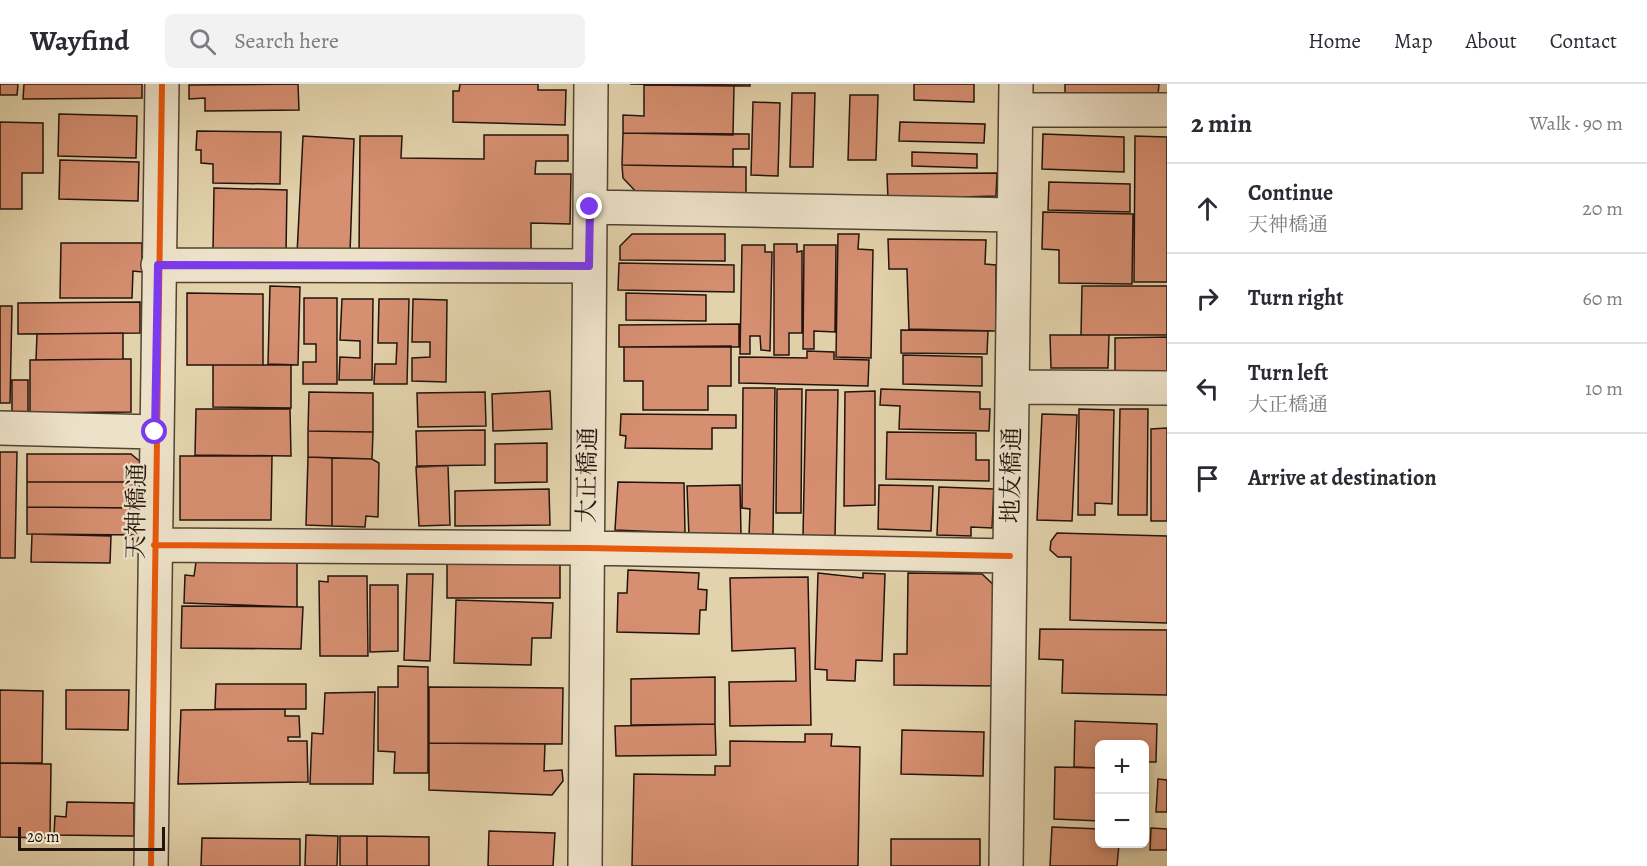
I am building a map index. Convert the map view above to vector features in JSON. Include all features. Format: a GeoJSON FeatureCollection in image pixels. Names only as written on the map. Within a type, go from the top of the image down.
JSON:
{"type":"FeatureCollection","features":[{"type":"Feature","properties":{"kind":"street","name":"天神橋通"},"geometry":{"type":"LineString","coordinates":[[151,866],[155,432],[162,84]]}},
{"type":"Feature","properties":{"kind":"street","name":"大正橋通"},"geometry":{"type":"LineString","coordinates":[[585,866],[591,84]]}},
{"type":"Feature","properties":{"kind":"street"},"geometry":{"type":"LineString","coordinates":[[1016,97],[1167,110]]}},
{"type":"Feature","properties":{"kind":"street","name":"地友橋通"},"geometry":{"type":"LineString","coordinates":[[1006,866],[1016,97]]}},
{"type":"Feature","properties":{"kind":"street"},"geometry":{"type":"LineString","coordinates":[[590,207],[1014,215]]}},
{"type":"Feature","properties":{"kind":"street"},"geometry":{"type":"LineString","coordinates":[[158,265],[589,266]]}},
{"type":"Feature","properties":{"kind":"street"},"geometry":{"type":"LineString","coordinates":[[1012,387],[1167,388]]}},
{"type":"Feature","properties":{"kind":"street"},"geometry":{"type":"LineString","coordinates":[[0,428],[155,432]]}},
{"type":"Feature","properties":{"kind":"street"},"geometry":{"type":"LineString","coordinates":[[154,545],[586,548],[1010,556]]}},
{"type":"Feature","properties":{"kind":"building"},"geometry":{"type":"Polygon","coordinates":[[[0,84],[18,84],[17,95],[0,95],[0,84]]]}},
{"type":"Feature","properties":{"kind":"building"},"geometry":{"type":"Polygon","coordinates":[[[24,84],[142,84],[142,98],[23,99],[24,84]]]}},
{"type":"Feature","properties":{"kind":"building"},"geometry":{"type":"Polygon","coordinates":[[[298,84],[299,110],[205,111],[205,98],[189,99],[189,85],[298,84]]]}},
{"type":"Feature","properties":{"kind":"building"},"geometry":{"type":"Polygon","coordinates":[[[460,84],[538,84],[538,90],[566,90],[565,125],[453,122],[453,91],[459,91],[460,84]]]}},
{"type":"Feature","properties":{"kind":"building"},"geometry":{"type":"Polygon","coordinates":[[[630,84],[750,84],[750,86],[630,84]]]}},
{"type":"Feature","properties":{"kind":"building"},"geometry":{"type":"Polygon","coordinates":[[[914,84],[974,84],[974,102],[914,100],[914,84]]]}},
{"type":"Feature","properties":{"kind":"building"},"geometry":{"type":"Polygon","coordinates":[[[1065,84],[1159,84],[1158,95],[1065,93],[1065,84]]]}},
{"type":"Feature","properties":{"kind":"building"},"geometry":{"type":"Polygon","coordinates":[[[644,85],[734,86],[733,135],[623,133],[623,115],[644,116],[644,85]]]}},
{"type":"Feature","properties":{"kind":"building"},"geometry":{"type":"Polygon","coordinates":[[[792,93],[815,93],[813,167],[790,167],[792,93]]]}},
{"type":"Feature","properties":{"kind":"building"},"geometry":{"type":"Polygon","coordinates":[[[850,95],[878,95],[876,160],[848,160],[850,95]]]}},
{"type":"Feature","properties":{"kind":"building"},"geometry":{"type":"Polygon","coordinates":[[[753,102],[780,103],[778,176],[751,175],[753,102]]]}},
{"type":"Feature","properties":{"kind":"building"},"geometry":{"type":"Polygon","coordinates":[[[59,114],[137,116],[136,158],[58,156],[59,114]]]}},
{"type":"Feature","properties":{"kind":"building"},"geometry":{"type":"Polygon","coordinates":[[[0,122],[43,123],[43,173],[22,173],[22,209],[0,209],[0,122]]]}},
{"type":"Feature","properties":{"kind":"building"},"geometry":{"type":"Polygon","coordinates":[[[900,122],[985,124],[984,143],[899,141],[900,122]]]}},
{"type":"Feature","properties":{"kind":"building"},"geometry":{"type":"Polygon","coordinates":[[[197,131],[281,132],[280,184],[213,183],[213,164],[201,163],[201,150],[196,150],[197,131]]]}},
{"type":"Feature","properties":{"kind":"building"},"geometry":{"type":"Polygon","coordinates":[[[623,133],[749,134],[749,149],[733,149],[733,167],[622,165],[623,133]]]}},
{"type":"Feature","properties":{"kind":"building"},"geometry":{"type":"Polygon","coordinates":[[[1043,134],[1124,137],[1124,172],[1042,169],[1043,134]]]}},
{"type":"Feature","properties":{"kind":"building"},"geometry":{"type":"Polygon","coordinates":[[[484,135],[568,135],[568,161],[536,161],[535,174],[571,174],[570,224],[531,223],[531,258],[359,256],[360,136],[402,136],[401,158],[484,159],[484,135]]]}},
{"type":"Feature","properties":{"kind":"building"},"geometry":{"type":"Polygon","coordinates":[[[303,136],[354,139],[350,253],[297,254],[303,136]]]}},
{"type":"Feature","properties":{"kind":"building"},"geometry":{"type":"Polygon","coordinates":[[[1135,136],[1167,137],[1167,282],[1134,282],[1135,136]]]}},
{"type":"Feature","properties":{"kind":"building"},"geometry":{"type":"Polygon","coordinates":[[[912,152],[977,154],[977,168],[912,166],[912,152]]]}},
{"type":"Feature","properties":{"kind":"building"},"geometry":{"type":"Polygon","coordinates":[[[60,160],[139,162],[138,201],[59,199],[60,160]]]}},
{"type":"Feature","properties":{"kind":"building"},"geometry":{"type":"Polygon","coordinates":[[[622,165],[746,167],[746,197],[641,197],[623,178],[622,165]]]}},
{"type":"Feature","properties":{"kind":"building"},"geometry":{"type":"Polygon","coordinates":[[[997,173],[996,196],[888,199],[887,174],[997,173]]]}},
{"type":"Feature","properties":{"kind":"building"},"geometry":{"type":"Polygon","coordinates":[[[1049,182],[1130,184],[1130,212],[1048,210],[1049,182]]]}},
{"type":"Feature","properties":{"kind":"building"},"geometry":{"type":"Polygon","coordinates":[[[214,188],[287,190],[286,253],[213,251],[214,188]]]}},
{"type":"Feature","properties":{"kind":"building"},"geometry":{"type":"Polygon","coordinates":[[[1043,212],[1133,214],[1132,284],[1059,283],[1059,250],[1042,249],[1043,212]]]}},
{"type":"Feature","properties":{"kind":"building"},"geometry":{"type":"Polygon","coordinates":[[[632,234],[725,234],[725,261],[620,260],[620,246],[632,234]]]}},
{"type":"Feature","properties":{"kind":"building"},"geometry":{"type":"Polygon","coordinates":[[[838,234],[859,234],[858,249],[873,250],[871,358],[836,357],[838,234]]]}},
{"type":"Feature","properties":{"kind":"building"},"geometry":{"type":"Polygon","coordinates":[[[888,239],[986,240],[985,264],[996,265],[996,331],[909,329],[907,269],[889,269],[888,239]]]}},
{"type":"Feature","properties":{"kind":"building"},"geometry":{"type":"Polygon","coordinates":[[[61,243],[142,243],[142,272],[133,271],[132,298],[60,298],[61,243]]]}},
{"type":"Feature","properties":{"kind":"building"},"geometry":{"type":"Polygon","coordinates":[[[774,244],[797,244],[797,252],[802,251],[802,333],[789,333],[789,355],[774,355],[774,244]]]}},
{"type":"Feature","properties":{"kind":"building"},"geometry":{"type":"Polygon","coordinates":[[[742,245],[765,245],[765,252],[772,252],[770,351],[761,350],[760,336],[750,336],[750,354],[740,354],[742,245]]]}},
{"type":"Feature","properties":{"kind":"building"},"geometry":{"type":"Polygon","coordinates":[[[804,245],[836,245],[835,332],[814,331],[814,349],[803,349],[804,245]]]}},
{"type":"Feature","properties":{"kind":"building"},"geometry":{"type":"Polygon","coordinates":[[[619,263],[734,265],[734,292],[618,290],[619,263]]]}},
{"type":"Feature","properties":{"kind":"building"},"geometry":{"type":"Polygon","coordinates":[[[270,286],[300,287],[298,365],[268,364],[270,286]]]}},
{"type":"Feature","properties":{"kind":"building"},"geometry":{"type":"Polygon","coordinates":[[[1082,286],[1167,286],[1167,335],[1081,335],[1082,286]]]}},
{"type":"Feature","properties":{"kind":"building"},"geometry":{"type":"Polygon","coordinates":[[[187,293],[263,294],[263,365],[187,365],[187,293]]]}},
{"type":"Feature","properties":{"kind":"building"},"geometry":{"type":"Polygon","coordinates":[[[626,293],[706,295],[706,321],[626,320],[626,293]]]}},
{"type":"Feature","properties":{"kind":"building"},"geometry":{"type":"Polygon","coordinates":[[[304,298],[337,298],[337,384],[303,384],[303,362],[316,362],[316,344],[304,344],[304,298]]]}},
{"type":"Feature","properties":{"kind":"building"},"geometry":{"type":"Polygon","coordinates":[[[342,299],[373,299],[372,380],[339,380],[340,357],[360,358],[360,341],[340,340],[342,299]]]}},
{"type":"Feature","properties":{"kind":"building"},"geometry":{"type":"Polygon","coordinates":[[[379,299],[409,299],[407,384],[374,384],[375,364],[396,364],[397,343],[378,343],[379,299]]]}},
{"type":"Feature","properties":{"kind":"building"},"geometry":{"type":"Polygon","coordinates":[[[413,299],[447,300],[446,382],[412,381],[412,358],[430,357],[430,342],[412,342],[413,299]]]}},
{"type":"Feature","properties":{"kind":"building"},"geometry":{"type":"Polygon","coordinates":[[[140,302],[140,333],[18,334],[18,303],[140,302]]]}},
{"type":"Feature","properties":{"kind":"building"},"geometry":{"type":"Polygon","coordinates":[[[0,306],[12,306],[10,403],[0,403],[0,306]]]}},
{"type":"Feature","properties":{"kind":"building"},"geometry":{"type":"Polygon","coordinates":[[[739,324],[739,347],[619,347],[619,325],[739,324]]]}},
{"type":"Feature","properties":{"kind":"building"},"geometry":{"type":"Polygon","coordinates":[[[901,330],[988,331],[987,354],[901,353],[901,330]]]}},
{"type":"Feature","properties":{"kind":"building"},"geometry":{"type":"Polygon","coordinates":[[[123,333],[123,359],[36,360],[37,334],[123,333]]]}},
{"type":"Feature","properties":{"kind":"building"},"geometry":{"type":"Polygon","coordinates":[[[1050,335],[1109,335],[1108,368],[1051,368],[1050,335]]]}},
{"type":"Feature","properties":{"kind":"building"},"geometry":{"type":"Polygon","coordinates":[[[1167,337],[1167,371],[1115,371],[1115,338],[1167,337]]]}},
{"type":"Feature","properties":{"kind":"building"},"geometry":{"type":"Polygon","coordinates":[[[731,346],[731,386],[708,386],[708,410],[643,410],[643,381],[624,381],[624,347],[731,346]]]}},
{"type":"Feature","properties":{"kind":"building"},"geometry":{"type":"Polygon","coordinates":[[[807,351],[834,352],[834,359],[869,360],[868,386],[739,383],[739,357],[807,358],[807,351]]]}},
{"type":"Feature","properties":{"kind":"building"},"geometry":{"type":"Polygon","coordinates":[[[903,355],[982,357],[982,386],[903,384],[903,355]]]}},
{"type":"Feature","properties":{"kind":"building"},"geometry":{"type":"Polygon","coordinates":[[[131,359],[131,412],[30,413],[30,360],[131,359]]]}},
{"type":"Feature","properties":{"kind":"building"},"geometry":{"type":"Polygon","coordinates":[[[213,365],[291,365],[291,408],[213,407],[213,365]]]}},
{"type":"Feature","properties":{"kind":"building"},"geometry":{"type":"Polygon","coordinates":[[[12,380],[28,380],[28,415],[12,415],[12,380]]]}},
{"type":"Feature","properties":{"kind":"building"},"geometry":{"type":"Polygon","coordinates":[[[743,388],[775,388],[773,536],[749,536],[750,509],[742,508],[743,388]]]}},
{"type":"Feature","properties":{"kind":"building"},"geometry":{"type":"Polygon","coordinates":[[[777,389],[802,389],[801,513],[776,513],[777,389]]]}},
{"type":"Feature","properties":{"kind":"building"},"geometry":{"type":"Polygon","coordinates":[[[881,389],[980,392],[980,409],[990,409],[989,431],[899,429],[900,406],[880,405],[881,389]]]}},
{"type":"Feature","properties":{"kind":"building"},"geometry":{"type":"Polygon","coordinates":[[[806,390],[838,390],[835,537],[803,536],[806,390]]]}},
{"type":"Feature","properties":{"kind":"building"},"geometry":{"type":"Polygon","coordinates":[[[550,391],[552,429],[493,431],[492,394],[550,391]]]}},
{"type":"Feature","properties":{"kind":"building"},"geometry":{"type":"Polygon","coordinates":[[[875,391],[875,505],[844,506],[845,392],[875,391]]]}},
{"type":"Feature","properties":{"kind":"building"},"geometry":{"type":"Polygon","coordinates":[[[309,392],[373,393],[373,432],[308,431],[309,392]]]}},
{"type":"Feature","properties":{"kind":"building"},"geometry":{"type":"Polygon","coordinates":[[[485,392],[486,426],[418,427],[417,393],[485,392]]]}},
{"type":"Feature","properties":{"kind":"building"},"geometry":{"type":"Polygon","coordinates":[[[196,409],[290,409],[291,456],[195,455],[196,409]]]}},
{"type":"Feature","properties":{"kind":"building"},"geometry":{"type":"Polygon","coordinates":[[[1079,409],[1114,410],[1112,504],[1095,503],[1095,515],[1078,515],[1079,409]]]}},
{"type":"Feature","properties":{"kind":"building"},"geometry":{"type":"Polygon","coordinates":[[[1120,409],[1148,409],[1147,515],[1118,515],[1120,409]]]}},
{"type":"Feature","properties":{"kind":"building"},"geometry":{"type":"Polygon","coordinates":[[[621,414],[736,415],[736,428],[712,428],[712,449],[625,448],[626,436],[620,435],[621,414]]]}},
{"type":"Feature","properties":{"kind":"building"},"geometry":{"type":"Polygon","coordinates":[[[1042,414],[1077,415],[1072,521],[1037,520],[1042,414]]]}},
{"type":"Feature","properties":{"kind":"building"},"geometry":{"type":"Polygon","coordinates":[[[1167,428],[1167,521],[1151,521],[1151,429],[1167,428]]]}},
{"type":"Feature","properties":{"kind":"building"},"geometry":{"type":"Polygon","coordinates":[[[485,430],[485,465],[417,466],[416,431],[485,430]]]}},
{"type":"Feature","properties":{"kind":"building"},"geometry":{"type":"Polygon","coordinates":[[[308,431],[373,432],[372,459],[308,457],[308,431]]]}},
{"type":"Feature","properties":{"kind":"building"},"geometry":{"type":"Polygon","coordinates":[[[887,432],[976,433],[976,460],[989,460],[989,481],[886,479],[887,432]]]}},
{"type":"Feature","properties":{"kind":"building"},"geometry":{"type":"Polygon","coordinates":[[[547,443],[547,482],[495,483],[495,444],[547,443]]]}},
{"type":"Feature","properties":{"kind":"building"},"geometry":{"type":"Polygon","coordinates":[[[0,452],[17,452],[15,558],[0,558],[0,452]]]}},
{"type":"Feature","properties":{"kind":"building"},"geometry":{"type":"Polygon","coordinates":[[[27,454],[131,454],[143,464],[142,482],[27,482],[27,454]]]}},
{"type":"Feature","properties":{"kind":"building"},"geometry":{"type":"Polygon","coordinates":[[[180,456],[272,456],[271,520],[180,520],[180,456]]]}},
{"type":"Feature","properties":{"kind":"building"},"geometry":{"type":"Polygon","coordinates":[[[308,457],[332,458],[332,526],[306,525],[308,457]]]}},
{"type":"Feature","properties":{"kind":"building"},"geometry":{"type":"Polygon","coordinates":[[[332,458],[372,459],[379,463],[378,517],[366,516],[365,527],[332,526],[332,458]]]}},
{"type":"Feature","properties":{"kind":"building"},"geometry":{"type":"Polygon","coordinates":[[[448,466],[450,525],[419,526],[416,467],[448,466]]]}},
{"type":"Feature","properties":{"kind":"building"},"geometry":{"type":"Polygon","coordinates":[[[27,482],[133,482],[133,508],[27,507],[27,482]]]}},
{"type":"Feature","properties":{"kind":"building"},"geometry":{"type":"Polygon","coordinates":[[[618,482],[684,483],[685,533],[615,530],[618,482]]]}},
{"type":"Feature","properties":{"kind":"building"},"geometry":{"type":"Polygon","coordinates":[[[740,485],[741,535],[689,537],[687,486],[740,485]]]}},
{"type":"Feature","properties":{"kind":"building"},"geometry":{"type":"Polygon","coordinates":[[[879,485],[933,486],[931,531],[878,529],[879,485]]]}},
{"type":"Feature","properties":{"kind":"building"},"geometry":{"type":"Polygon","coordinates":[[[939,487],[994,489],[992,528],[971,527],[971,536],[937,535],[939,487]]]}},
{"type":"Feature","properties":{"kind":"building"},"geometry":{"type":"Polygon","coordinates":[[[549,489],[550,525],[455,526],[455,491],[549,489]]]}},
{"type":"Feature","properties":{"kind":"building"},"geometry":{"type":"Polygon","coordinates":[[[27,507],[141,508],[141,535],[27,534],[27,507]]]}},
{"type":"Feature","properties":{"kind":"building"},"geometry":{"type":"Polygon","coordinates":[[[1057,533],[1167,536],[1167,623],[1070,620],[1071,557],[1058,557],[1050,550],[1051,541],[1057,533]]]}},
{"type":"Feature","properties":{"kind":"building"},"geometry":{"type":"Polygon","coordinates":[[[32,534],[111,536],[110,563],[31,562],[32,534]]]}},
{"type":"Feature","properties":{"kind":"building"},"geometry":{"type":"Polygon","coordinates":[[[196,562],[297,563],[297,607],[184,603],[185,575],[194,576],[196,562]]]}},
{"type":"Feature","properties":{"kind":"building"},"geometry":{"type":"Polygon","coordinates":[[[447,563],[560,563],[560,598],[447,598],[447,563]]]}},
{"type":"Feature","properties":{"kind":"building"},"geometry":{"type":"Polygon","coordinates":[[[628,570],[699,573],[698,589],[707,590],[706,610],[700,610],[699,634],[617,632],[618,593],[627,593],[628,570]]]}},
{"type":"Feature","properties":{"kind":"building"},"geometry":{"type":"Polygon","coordinates":[[[818,573],[863,578],[863,573],[885,574],[882,661],[856,660],[855,681],[827,680],[827,670],[815,669],[818,573]]]}},
{"type":"Feature","properties":{"kind":"building"},"geometry":{"type":"Polygon","coordinates":[[[908,573],[982,574],[999,590],[998,686],[894,685],[894,654],[907,654],[908,573]]]}},
{"type":"Feature","properties":{"kind":"building"},"geometry":{"type":"Polygon","coordinates":[[[407,574],[433,574],[430,661],[404,660],[407,574]]]}},
{"type":"Feature","properties":{"kind":"building"},"geometry":{"type":"Polygon","coordinates":[[[328,576],[367,576],[368,656],[320,656],[319,581],[328,582],[328,576]]]}},
{"type":"Feature","properties":{"kind":"building"},"geometry":{"type":"Polygon","coordinates":[[[808,577],[811,725],[730,726],[729,682],[796,681],[795,648],[732,651],[730,578],[808,577]]]}},
{"type":"Feature","properties":{"kind":"building"},"geometry":{"type":"Polygon","coordinates":[[[370,585],[398,585],[398,651],[370,652],[370,585]]]}},
{"type":"Feature","properties":{"kind":"building"},"geometry":{"type":"Polygon","coordinates":[[[456,600],[553,603],[551,638],[532,638],[531,665],[454,663],[456,600]]]}},
{"type":"Feature","properties":{"kind":"building"},"geometry":{"type":"Polygon","coordinates":[[[182,606],[303,607],[301,649],[181,648],[182,606]]]}},
{"type":"Feature","properties":{"kind":"building"},"geometry":{"type":"Polygon","coordinates":[[[1040,629],[1167,630],[1167,695],[1062,693],[1063,660],[1039,659],[1040,629]]]}},
{"type":"Feature","properties":{"kind":"building"},"geometry":{"type":"Polygon","coordinates":[[[398,666],[428,667],[428,773],[394,773],[395,752],[378,751],[378,687],[398,687],[398,666]]]}},
{"type":"Feature","properties":{"kind":"building"},"geometry":{"type":"Polygon","coordinates":[[[715,677],[715,724],[631,725],[631,679],[715,677]]]}},
{"type":"Feature","properties":{"kind":"building"},"geometry":{"type":"Polygon","coordinates":[[[216,684],[306,684],[306,709],[215,709],[216,684]]]}},
{"type":"Feature","properties":{"kind":"building"},"geometry":{"type":"Polygon","coordinates":[[[429,687],[563,688],[562,744],[429,743],[429,687]]]}},
{"type":"Feature","properties":{"kind":"building"},"geometry":{"type":"Polygon","coordinates":[[[0,690],[43,691],[42,763],[0,763],[0,690]]]}},
{"type":"Feature","properties":{"kind":"building"},"geometry":{"type":"Polygon","coordinates":[[[66,690],[129,690],[128,730],[66,729],[66,690]]]}},
{"type":"Feature","properties":{"kind":"building"},"geometry":{"type":"Polygon","coordinates":[[[375,692],[373,784],[310,784],[312,733],[323,734],[325,693],[375,692]]]}},
{"type":"Feature","properties":{"kind":"building"},"geometry":{"type":"Polygon","coordinates":[[[285,709],[285,716],[299,716],[300,737],[288,737],[288,741],[307,741],[308,782],[178,784],[181,710],[285,709]]]}},
{"type":"Feature","properties":{"kind":"building"},"geometry":{"type":"Polygon","coordinates":[[[1075,721],[1157,724],[1156,762],[1149,762],[1149,740],[1095,740],[1095,768],[1074,767],[1075,721]]]}},
{"type":"Feature","properties":{"kind":"building"},"geometry":{"type":"Polygon","coordinates":[[[715,724],[716,755],[616,756],[615,726],[715,724]]]}},
{"type":"Feature","properties":{"kind":"building"},"geometry":{"type":"Polygon","coordinates":[[[902,730],[984,732],[983,776],[901,774],[902,730]]]}},
{"type":"Feature","properties":{"kind":"building"},"geometry":{"type":"Polygon","coordinates":[[[805,734],[832,734],[831,746],[860,747],[858,866],[632,866],[634,774],[715,775],[715,766],[730,766],[730,741],[805,742],[805,734]]]}},
{"type":"Feature","properties":{"kind":"building"},"geometry":{"type":"Polygon","coordinates":[[[429,743],[545,744],[544,771],[562,770],[563,781],[552,795],[429,790],[429,743]]]}},
{"type":"Feature","properties":{"kind":"building"},"geometry":{"type":"Polygon","coordinates":[[[0,763],[51,764],[50,838],[0,837],[0,763]]]}},
{"type":"Feature","properties":{"kind":"building"},"geometry":{"type":"Polygon","coordinates":[[[1055,767],[1095,768],[1095,821],[1054,819],[1055,767]]]}},
{"type":"Feature","properties":{"kind":"building"},"geometry":{"type":"Polygon","coordinates":[[[1158,779],[1167,780],[1167,812],[1156,812],[1158,779]]]}},
{"type":"Feature","properties":{"kind":"building"},"geometry":{"type":"Polygon","coordinates":[[[67,802],[134,803],[134,836],[54,835],[55,816],[66,817],[67,802]]]}},
{"type":"Feature","properties":{"kind":"building"},"geometry":{"type":"Polygon","coordinates":[[[1052,827],[1095,829],[1095,848],[1119,848],[1117,866],[1050,866],[1052,827]]]}},
{"type":"Feature","properties":{"kind":"building"},"geometry":{"type":"Polygon","coordinates":[[[1151,828],[1167,829],[1167,850],[1150,850],[1151,828]]]}},
{"type":"Feature","properties":{"kind":"building"},"geometry":{"type":"Polygon","coordinates":[[[489,831],[555,833],[553,866],[488,866],[489,831]]]}},
{"type":"Feature","properties":{"kind":"building"},"geometry":{"type":"Polygon","coordinates":[[[306,835],[338,836],[337,866],[305,866],[306,835]]]}},
{"type":"Feature","properties":{"kind":"building"},"geometry":{"type":"Polygon","coordinates":[[[340,836],[367,836],[367,866],[340,866],[340,836]]]}},
{"type":"Feature","properties":{"kind":"building"},"geometry":{"type":"Polygon","coordinates":[[[367,836],[429,837],[429,866],[367,866],[367,836]]]}},
{"type":"Feature","properties":{"kind":"building"},"geometry":{"type":"Polygon","coordinates":[[[202,838],[300,839],[300,866],[201,866],[202,838]]]}},
{"type":"Feature","properties":{"kind":"building"},"geometry":{"type":"Polygon","coordinates":[[[891,839],[980,839],[980,866],[891,866],[891,839]]]}},
{"type":"Feature","properties":{"kind":"cycle path"},"geometry":{"type":"LineString","coordinates":[[151,866],[162,84]]}},
{"type":"Feature","properties":{"kind":"cycle path"},"geometry":{"type":"LineString","coordinates":[[154,545],[586,548],[1010,556]]}},
{"type":"Feature","properties":{"kind":"route"},"geometry":{"type":"LineString","coordinates":[[155,432],[158,265],[589,266],[590,207]]}}]}
